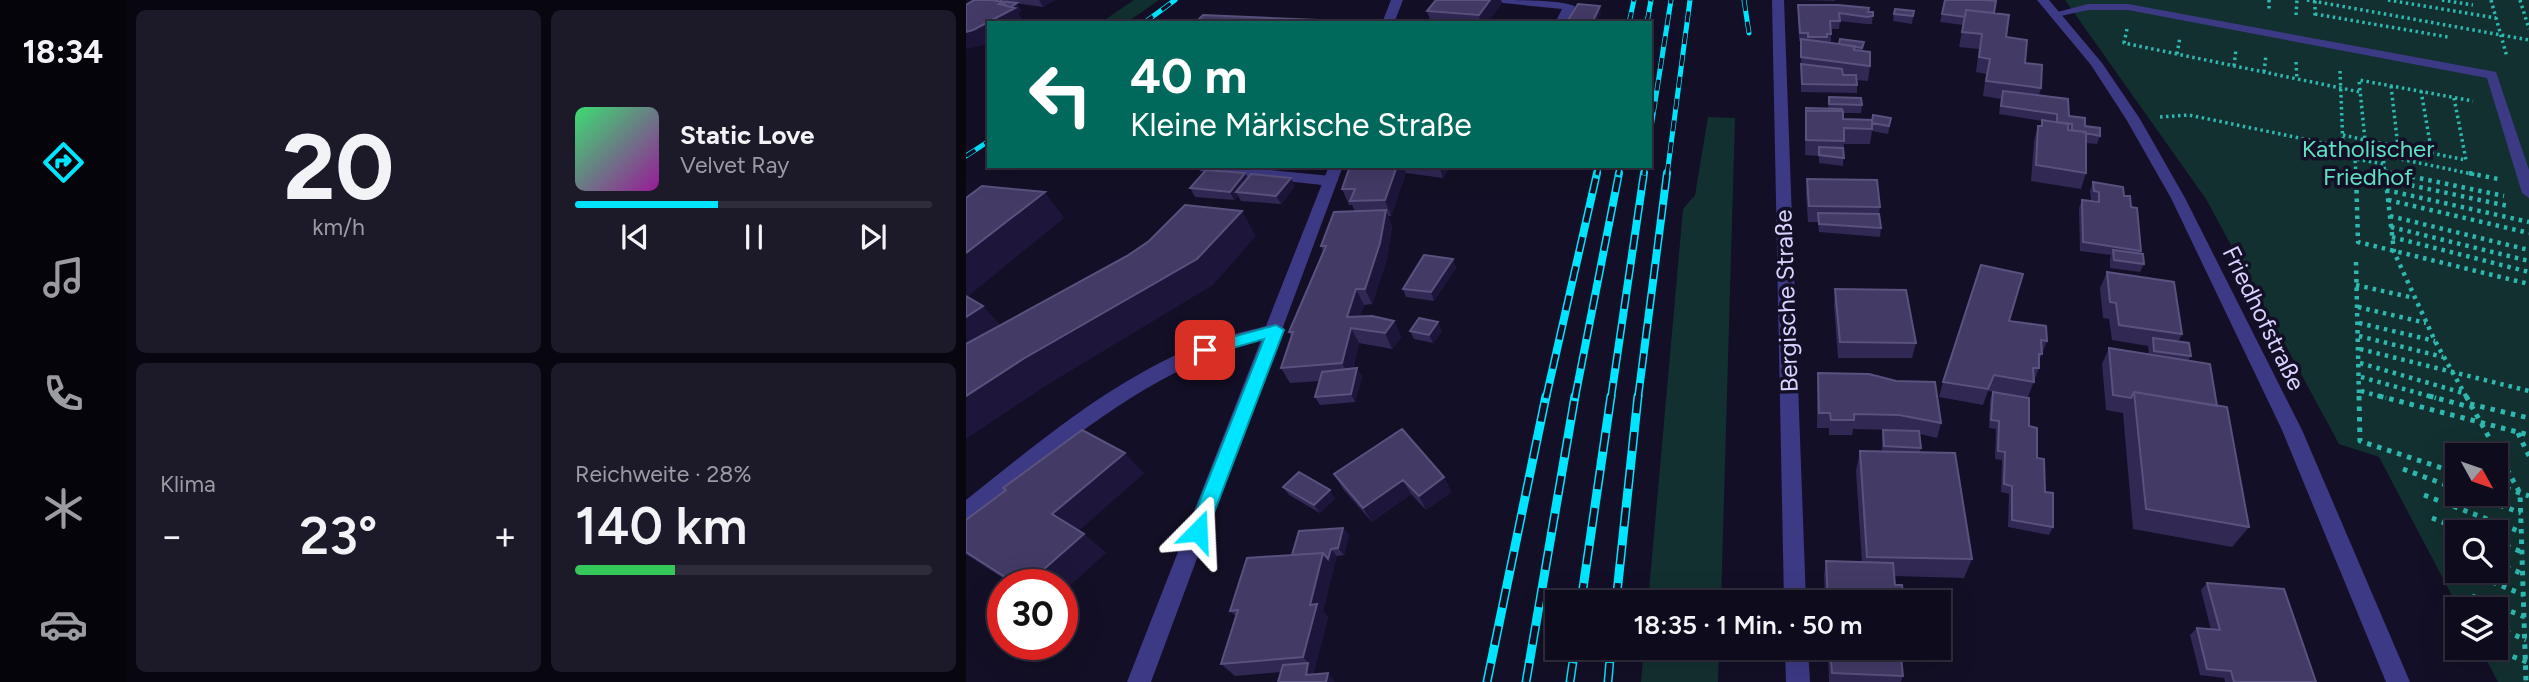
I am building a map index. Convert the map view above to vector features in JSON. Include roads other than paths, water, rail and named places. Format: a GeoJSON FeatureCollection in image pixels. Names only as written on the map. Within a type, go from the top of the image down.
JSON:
{"type":"FeatureCollection","features":[{"type":"Feature","properties":{"kind":"street"},"geometry":{"type":"LineString","coordinates":[[1389,21],[1397,0]]}},
{"type":"Feature","properties":{"kind":"street"},"geometry":{"type":"LineString","coordinates":[[1503,0],[1569,6],[1562,21]]}},
{"type":"Feature","properties":{"kind":"street","name":"Bergische Straße"},"geometry":{"type":"LineString","coordinates":[[1778,0],[1795,590]]}},
{"type":"Feature","properties":{"kind":"street","name":"Friedhofstraße"},"geometry":{"type":"LineString","coordinates":[[2043,0],[2096,63],[2178,198],[2292,430],[2398,682]]}},
{"type":"Feature","properties":{"kind":"street"},"geometry":{"type":"LineString","coordinates":[[2056,14],[2088,7],[2130,5],[2492,75],[2524,192]]}},
{"type":"Feature","properties":{"kind":"street"},"geometry":{"type":"LineString","coordinates":[[1139,682],[1276,330],[1333,173],[1205,168]]}},
{"type":"Feature","properties":{"kind":"street"},"geometry":{"type":"LineString","coordinates":[[966,512],[1094,414],[1152,377],[1205,350],[1276,330]]}},
{"type":"Feature","properties":{"kind":"street"},"geometry":{"type":"LineString","coordinates":[[1797,660],[1798,682]]}},
{"type":"Feature","properties":{"kind":"railway"},"geometry":{"type":"LineString","coordinates":[[1147,21],[1175,0]]}},
{"type":"Feature","properties":{"kind":"railway"},"geometry":{"type":"LineString","coordinates":[[1629,21],[1634,0]]}},
{"type":"Feature","properties":{"kind":"railway"},"geometry":{"type":"LineString","coordinates":[[1647,21],[1651,0]]}},
{"type":"Feature","properties":{"kind":"railway"},"geometry":{"type":"LineString","coordinates":[[1652,121],[1671,0]]}},
{"type":"Feature","properties":{"kind":"railway"},"geometry":{"type":"LineString","coordinates":[[1667,175],[1690,0]]}},
{"type":"Feature","properties":{"kind":"railway"},"geometry":{"type":"LineString","coordinates":[[1744,0],[1749,33]]}},
{"type":"Feature","properties":{"kind":"railway"},"geometry":{"type":"LineString","coordinates":[[966,156],[987,142]]}},
{"type":"Feature","properties":{"kind":"railway"},"geometry":{"type":"LineString","coordinates":[[1597,175],[1599,168]]}},
{"type":"Feature","properties":{"kind":"railway"},"geometry":{"type":"LineString","coordinates":[[1618,175],[1620,168]]}},
{"type":"Feature","properties":{"kind":"railway"},"geometry":{"type":"LineString","coordinates":[[1644,175],[1645,168]]}},
{"type":"Feature","properties":{"kind":"railway"},"geometry":{"type":"LineString","coordinates":[[1546,398],[1597,173]]}},
{"type":"Feature","properties":{"kind":"railway"},"geometry":{"type":"LineString","coordinates":[[1575,398],[1619,173]]}},
{"type":"Feature","properties":{"kind":"railway"},"geometry":{"type":"LineString","coordinates":[[1611,398],[1644,173]]}},
{"type":"Feature","properties":{"kind":"railway"},"geometry":{"type":"LineString","coordinates":[[1638,398],[1667,173]]}},
{"type":"Feature","properties":{"kind":"railway"},"geometry":{"type":"LineString","coordinates":[[1487,682],[1546,396]]}},
{"type":"Feature","properties":{"kind":"railway"},"geometry":{"type":"LineString","coordinates":[[1526,682],[1575,396]]}},
{"type":"Feature","properties":{"kind":"railway"},"geometry":{"type":"LineString","coordinates":[[1583,590],[1611,396]]}},
{"type":"Feature","properties":{"kind":"railway"},"geometry":{"type":"LineString","coordinates":[[1617,590],[1638,396]]}},
{"type":"Feature","properties":{"kind":"railway"},"geometry":{"type":"LineString","coordinates":[[1570,682],[1573,660]]}},
{"type":"Feature","properties":{"kind":"railway"},"geometry":{"type":"LineString","coordinates":[[1608,682],[1610,660]]}},
{"type":"Feature","properties":{"kind":"park label","name":"Katholischer Friedhof"},"geometry":{"type":"Point","coordinates":[2368,162]}}]}
